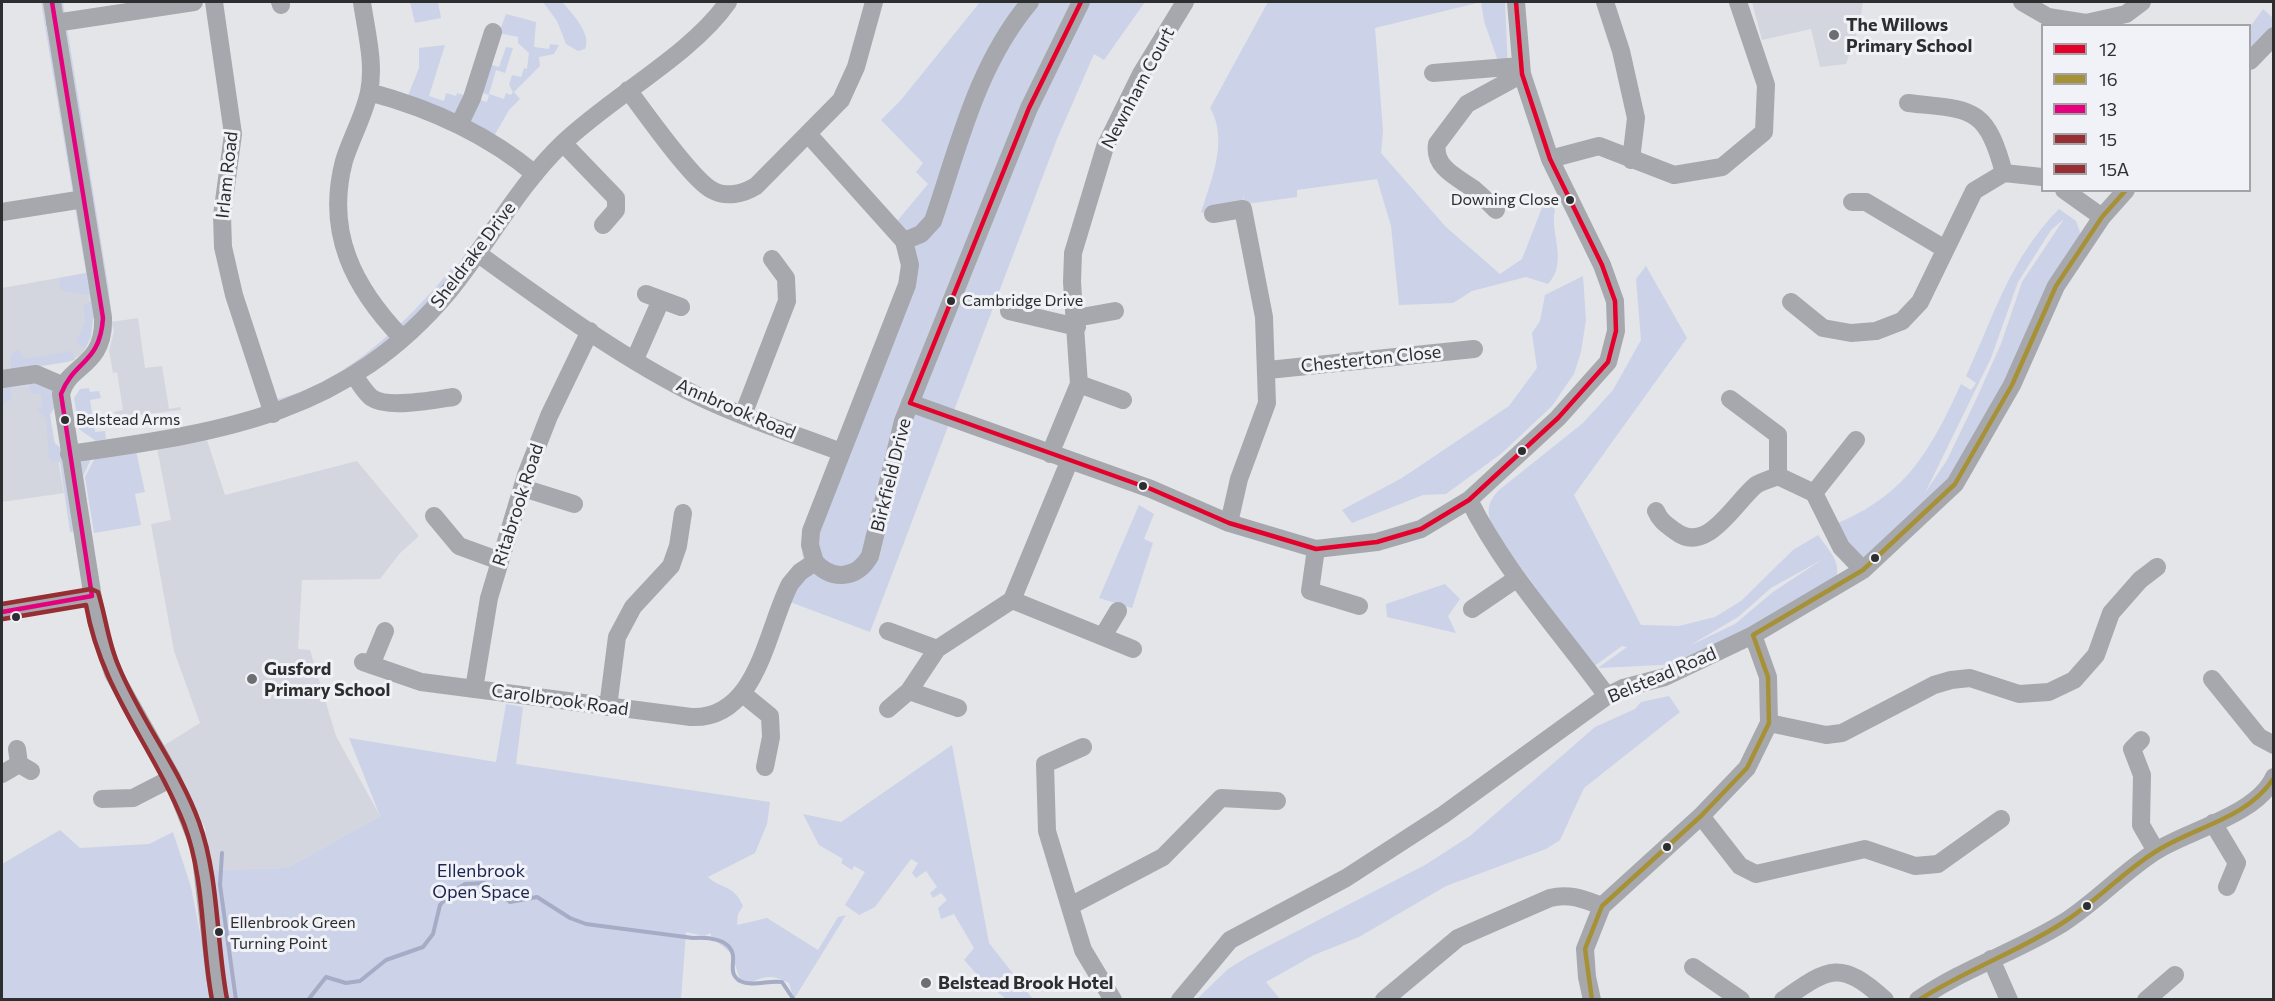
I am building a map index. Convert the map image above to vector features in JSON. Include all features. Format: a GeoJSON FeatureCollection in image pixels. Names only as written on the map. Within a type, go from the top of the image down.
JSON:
{"type":"FeatureCollection","features":[{"type":"Feature","properties":{"kind":"street"},"geometry":{"type":"LineString","coordinates":[[52,2],[102,312],[103,333],[92,357],[64,386],[61,396],[92,596],[97,624],[113,673],[172,778],[200,849],[215,978],[220,999]]}},
{"type":"Feature","properties":{"kind":"street"},"geometry":{"type":"LineString","coordinates":[[56,23],[194,2]]}},
{"type":"Feature","properties":{"kind":"street","name":"Irlam Road"},"geometry":{"type":"LineString","coordinates":[[214,2],[233,134],[222,216],[223,247],[234,295],[273,414]]}},
{"type":"Feature","properties":{"kind":"street"},"geometry":{"type":"LineString","coordinates":[[362,2],[369,55],[369,92],[343,165],[339,191],[341,227],[346,252],[357,281],[373,306],[402,338]]}},
{"type":"Feature","properties":{"kind":"street","name":"Sheldrake Drive"},"geometry":{"type":"LineString","coordinates":[[69,454],[193,434],[273,414],[302,403],[354,376],[402,338],[441,300],[534,174],[563,143],[705,30],[728,2]]}},
{"type":"Feature","properties":{"kind":"street"},"geometry":{"type":"LineString","coordinates":[[628,90],[704,184],[722,194],[738,194],[752,189],[835,107],[846,91],[856,67],[874,2]]}},
{"type":"Feature","properties":{"kind":"street"},"geometry":{"type":"LineString","coordinates":[[904,241],[921,234],[933,221],[969,109],[983,76],[1007,33],[1030,2]]}},
{"type":"Feature","properties":{"kind":"street","name":"Birkfield Drive"},"geometry":{"type":"LineString","coordinates":[[815,562],[825,571],[842,576],[858,570],[867,562],[876,537],[897,439],[910,403],[1029,108],[1081,2]]}},
{"type":"Feature","properties":{"kind":"street","name":"Newnham Court"},"geometry":{"type":"LineString","coordinates":[[1050,454],[1079,384],[1077,323],[1072,282],[1073,253],[1105,147],[1141,74],[1185,2]]}},
{"type":"Feature","properties":{"kind":"street"},"geometry":{"type":"LineString","coordinates":[[910,403],[1069,462],[1151,489],[1229,523],[1316,549],[1377,542],[1421,529],[1469,500],[1558,418],[1608,362],[1616,331],[1615,301],[1602,265],[1550,159],[1522,70],[1516,2]]}},
{"type":"Feature","properties":{"kind":"street"},"geometry":{"type":"LineString","coordinates":[[1605,2],[1621,51],[1636,118],[1631,160]]}},
{"type":"Feature","properties":{"kind":"street"},"geometry":{"type":"LineString","coordinates":[[1550,159],[1599,146],[1674,175],[1722,167],[1764,132],[1766,85],[1738,2]]}},
{"type":"Feature","properties":{"kind":"street"},"geometry":{"type":"LineString","coordinates":[[2022,2],[2048,17],[2086,23],[2126,14],[2142,2]]}},
{"type":"Feature","properties":{"kind":"street"},"geometry":{"type":"LineString","coordinates":[[459,125],[472,98],[493,32]]}},
{"type":"Feature","properties":{"kind":"street"},"geometry":{"type":"LineString","coordinates":[[2251,60],[2274,36]]}},
{"type":"Feature","properties":{"kind":"street"},"geometry":{"type":"LineString","coordinates":[[1432,73],[1522,70]]}},
{"type":"Feature","properties":{"kind":"street"},"geometry":{"type":"LineString","coordinates":[[1496,210],[1478,192],[1449,173],[1436,152],[1437,144],[1467,104],[1522,70]]}},
{"type":"Feature","properties":{"kind":"street"},"geometry":{"type":"LineString","coordinates":[[369,92],[459,125],[499,148],[534,174]]}},
{"type":"Feature","properties":{"kind":"street"},"geometry":{"type":"LineString","coordinates":[[1908,103],[1956,108],[1976,115],[1995,140],[2004,173]]}},
{"type":"Feature","properties":{"kind":"street"},"geometry":{"type":"LineString","coordinates":[[765,767],[770,743],[770,716],[743,694],[790,584],[815,562],[810,545],[811,531],[907,285],[910,266],[904,241],[808,135]]}},
{"type":"Feature","properties":{"kind":"street"},"geometry":{"type":"LineString","coordinates":[[563,143],[616,198],[616,210],[603,225]]}},
{"type":"Feature","properties":{"kind":"street"},"geometry":{"type":"LineString","coordinates":[[1791,302],[1823,328],[1851,333],[1876,331],[1902,321],[1920,302],[1974,191],[2004,173],[2041,177]]}},
{"type":"Feature","properties":{"kind":"street"},"geometry":{"type":"LineString","coordinates":[[2067,192],[2102,217]]}},
{"type":"Feature","properties":{"kind":"street","name":"Belstead Road"},"geometry":{"type":"LineString","coordinates":[[1180,999],[1230,940],[1346,878],[1443,815],[1607,696],[1623,688],[1665,676],[1753,634],[1863,570],[1955,484],[2012,385],[2056,286],[2102,217],[2124,192]]}},
{"type":"Feature","properties":{"kind":"street"},"geometry":{"type":"LineString","coordinates":[[2,212],[84,199]]}},
{"type":"Feature","properties":{"kind":"street"},"geometry":{"type":"LineString","coordinates":[[1852,202],[1866,202],[1945,249]]}},
{"type":"Feature","properties":{"kind":"street"},"geometry":{"type":"LineString","coordinates":[[1213,214],[1243,209],[1264,317],[1268,370],[1267,403],[1239,478],[1229,523]]}},
{"type":"Feature","properties":{"kind":"street","name":"Annbrook Road"},"geometry":{"type":"LineString","coordinates":[[477,253],[590,331],[684,388],[743,415],[841,452]]}},
{"type":"Feature","properties":{"kind":"street"},"geometry":{"type":"LineString","coordinates":[[743,415],[787,301],[786,279],[772,260]]}},
{"type":"Feature","properties":{"kind":"street"},"geometry":{"type":"LineString","coordinates":[[635,358],[654,297],[681,308]]}},
{"type":"Feature","properties":{"kind":"street"},"geometry":{"type":"LineString","coordinates":[[1009,311],[1077,323],[1115,311]]}},
{"type":"Feature","properties":{"kind":"street","name":"Ritabrook Road"},"geometry":{"type":"LineString","coordinates":[[474,689],[486,610],[523,488],[549,416],[590,331]]}},
{"type":"Feature","properties":{"kind":"street","name":"Chesterton Close"},"geometry":{"type":"LineString","coordinates":[[1268,370],[1474,348]]}},
{"type":"Feature","properties":{"kind":"street"},"geometry":{"type":"LineString","coordinates":[[2,379],[36,374],[64,386]]}},
{"type":"Feature","properties":{"kind":"street"},"geometry":{"type":"LineString","coordinates":[[354,376],[367,393],[377,400],[426,393],[453,397]]}},
{"type":"Feature","properties":{"kind":"street"},"geometry":{"type":"LineString","coordinates":[[1079,384],[1123,400]]}},
{"type":"Feature","properties":{"kind":"street"},"geometry":{"type":"LineString","coordinates":[[1730,399],[1778,435],[1778,476]]}},
{"type":"Feature","properties":{"kind":"street"},"geometry":{"type":"LineString","coordinates":[[1814,493],[1856,440]]}},
{"type":"Feature","properties":{"kind":"street"},"geometry":{"type":"LineString","coordinates":[[888,710],[909,691],[937,649],[1012,600],[1069,462]]}},
{"type":"Feature","properties":{"kind":"street"},"geometry":{"type":"LineString","coordinates":[[1656,511],[1659,519],[1680,535],[1697,537],[1710,533],[1757,484],[1778,476],[1814,493],[1841,547],[1863,570]]}},
{"type":"Feature","properties":{"kind":"street"},"geometry":{"type":"LineString","coordinates":[[523,488],[568,497]]}},
{"type":"Feature","properties":{"kind":"street"},"geometry":{"type":"LineString","coordinates":[[1469,500],[1486,533],[1516,579],[1607,696]]}},
{"type":"Feature","properties":{"kind":"street"},"geometry":{"type":"LineString","coordinates":[[608,707],[616,636],[633,607],[671,566],[678,546],[683,513]]}},
{"type":"Feature","properties":{"kind":"street"},"geometry":{"type":"LineString","coordinates":[[441,519],[459,546],[500,561]]}},
{"type":"Feature","properties":{"kind":"street"},"geometry":{"type":"LineString","coordinates":[[1316,549],[1310,591],[1359,606]]}},
{"type":"Feature","properties":{"kind":"street"},"geometry":{"type":"LineString","coordinates":[[1768,723],[1826,735],[1842,733],[1934,685],[1970,678],[2019,693],[2049,692],[2074,681],[2096,655],[2111,613],[2140,580],[2157,567]]}},
{"type":"Feature","properties":{"kind":"street"},"geometry":{"type":"LineString","coordinates":[[1472,609],[1516,579]]}},
{"type":"Feature","properties":{"kind":"street"},"geometry":{"type":"LineString","coordinates":[[2,612],[92,596]]}},
{"type":"Feature","properties":{"kind":"street"},"geometry":{"type":"LineString","coordinates":[[1012,600],[1132,649]]}},
{"type":"Feature","properties":{"kind":"street"},"geometry":{"type":"LineString","coordinates":[[1103,636],[1118,611]]}},
{"type":"Feature","properties":{"kind":"street","name":"Carolbrook Road"},"geometry":{"type":"LineString","coordinates":[[386,631],[367,663],[415,681],[702,717],[723,711],[743,694]]}},
{"type":"Feature","properties":{"kind":"street"},"geometry":{"type":"LineString","coordinates":[[888,631],[937,649]]}},
{"type":"Feature","properties":{"kind":"street"},"geometry":{"type":"LineString","coordinates":[[1592,999],[1587,977],[1585,949],[1602,906],[1701,816],[1747,768],[1768,723],[1768,677],[1753,634]]}},
{"type":"Feature","properties":{"kind":"street"},"geometry":{"type":"LineString","coordinates":[[2212,679],[2259,737],[2274,745]]}},
{"type":"Feature","properties":{"kind":"street"},"geometry":{"type":"LineString","coordinates":[[909,691],[958,708]]}},
{"type":"Feature","properties":{"kind":"street"},"geometry":{"type":"LineString","coordinates":[[2141,740],[2132,749],[2142,775],[2141,825],[2156,851]]}},
{"type":"Feature","properties":{"kind":"street"},"geometry":{"type":"LineString","coordinates":[[1083,747],[1045,764],[1047,831],[1083,950],[1113,999]]}},
{"type":"Feature","properties":{"kind":"street"},"geometry":{"type":"LineString","coordinates":[[2,774],[22,761]]}},
{"type":"Feature","properties":{"kind":"street"},"geometry":{"type":"LineString","coordinates":[[1918,999],[1949,978],[2061,924],[2156,851],[2213,823],[2260,796],[2274,777]]}},
{"type":"Feature","properties":{"kind":"street"},"geometry":{"type":"LineString","coordinates":[[102,799],[133,798],[172,778]]}},
{"type":"Feature","properties":{"kind":"street"},"geometry":{"type":"LineString","coordinates":[[1070,906],[1163,857],[1221,798],[1277,801]]}},
{"type":"Feature","properties":{"kind":"street"},"geometry":{"type":"LineString","coordinates":[[1701,816],[1740,866],[1756,874],[1865,849],[1915,866],[1938,864],[2001,819]]}},
{"type":"Feature","properties":{"kind":"street"},"geometry":{"type":"LineString","coordinates":[[2213,823],[2237,862],[2227,887]]}},
{"type":"Feature","properties":{"kind":"street"},"geometry":{"type":"LineString","coordinates":[[1384,999],[1458,938],[1550,898],[1563,895],[1574,896],[1602,906]]}},
{"type":"Feature","properties":{"kind":"street"},"geometry":{"type":"LineString","coordinates":[[1991,959],[2009,999]]}},
{"type":"Feature","properties":{"kind":"street"},"geometry":{"type":"LineString","coordinates":[[1694,967],[1741,999]]}},
{"type":"Feature","properties":{"kind":"street"},"geometry":{"type":"LineString","coordinates":[[1784,999],[1818,976],[1839,972],[1860,978],[1885,999]]}},
{"type":"Feature","properties":{"kind":"street"},"geometry":{"type":"LineString","coordinates":[[2146,999],[2175,975]]}},
{"type":"Feature","properties":{"kind":"shaded area","name":"The Willows Primary School"},"geometry":{"type":"Polygon","coordinates":[[[1752,2],[1863,2],[1859,27],[1846,64],[1820,67],[1811,29],[1762,40],[1752,2]]]}},
{"type":"Feature","properties":{"kind":"shaded area"},"geometry":{"type":"Polygon","coordinates":[[[86,273],[92,325],[89,341],[82,354],[68,362],[2,372],[2,288],[86,273]]]}},
{"type":"Feature","properties":{"kind":"shaded area"},"geometry":{"type":"Polygon","coordinates":[[[138,318],[145,368],[162,366],[169,409],[180,407],[181,410],[115,418],[114,412],[123,410],[117,372],[113,373],[109,351],[114,331],[111,322],[138,318]]]}},
{"type":"Feature","properties":{"kind":"shaded area"},"geometry":{"type":"Polygon","coordinates":[[[33,385],[40,387],[50,415],[64,493],[2,502],[2,389],[33,385]]]}},
{"type":"Feature","properties":{"kind":"shaded area","name":"Gusford Primary School"},"geometry":{"type":"Polygon","coordinates":[[[206,437],[225,495],[357,461],[419,536],[400,553],[380,579],[302,580],[298,649],[310,650],[336,736],[380,816],[287,868],[211,870],[205,828],[163,746],[200,723],[174,651],[151,524],[171,520],[157,448],[206,437]]]}},
{"type":"Feature","properties":{"kind":"green space"},"geometry":{"type":"Polygon","coordinates":[[[41,2],[63,2],[108,285],[112,317],[93,319],[91,337],[85,349],[76,341],[85,323],[84,306],[90,301],[89,295],[61,290],[59,278],[86,273],[41,2]]]}},
{"type":"Feature","properties":{"kind":"green space"},"geometry":{"type":"Polygon","coordinates":[[[410,2],[438,2],[441,18],[415,23],[410,2]]]}},
{"type":"Feature","properties":{"kind":"green space"},"geometry":{"type":"Polygon","coordinates":[[[543,2],[562,2],[583,30],[586,37],[585,49],[578,51],[566,44],[557,21],[543,2]]]}},
{"type":"Feature","properties":{"kind":"green space"},"geometry":{"type":"Polygon","coordinates":[[[980,2],[1145,2],[1104,60],[1094,54],[1057,139],[870,632],[782,599],[805,568],[802,552],[907,285],[893,226],[928,184],[916,172],[923,163],[881,120],[901,100],[980,2]]]}},
{"type":"Feature","properties":{"kind":"green space"},"geometry":{"type":"Polygon","coordinates":[[[1268,2],[1481,2],[1375,28],[1383,131],[1381,153],[1446,227],[1500,274],[1522,259],[1547,195],[1555,210],[1554,228],[1558,257],[1554,275],[1548,284],[1526,277],[1472,291],[1453,303],[1399,305],[1391,226],[1377,179],[1297,190],[1297,197],[1246,204],[1246,208],[1243,195],[1244,208],[1201,213],[1213,174],[1218,147],[1218,133],[1210,108],[1268,2]]]}},
{"type":"Feature","properties":{"kind":"green space"},"geometry":{"type":"Polygon","coordinates":[[[1481,2],[1505,2],[1508,71],[1501,70],[1484,21],[1481,2]]]}},
{"type":"Feature","properties":{"kind":"green space"},"geometry":{"type":"Polygon","coordinates":[[[2263,9],[2273,18],[2273,36],[2251,60],[2251,26],[2263,9]]]}},
{"type":"Feature","properties":{"kind":"green space"},"geometry":{"type":"Polygon","coordinates":[[[506,14],[536,22],[534,47],[549,49],[550,44],[559,45],[554,54],[539,57],[540,66],[514,92],[520,99],[509,110],[490,143],[405,103],[419,68],[419,48],[445,45],[429,96],[444,101],[446,93],[456,96],[457,93],[487,102],[489,95],[479,92],[488,64],[499,67],[506,47],[513,48],[505,73],[496,70],[489,94],[504,99],[506,93],[511,95],[513,92],[509,85],[512,75],[521,77],[524,68],[527,69],[529,53],[518,43],[518,37],[499,33],[506,14]]]}},
{"type":"Feature","properties":{"kind":"green space"},"geometry":{"type":"Polygon","coordinates":[[[2059,209],[2076,221],[2081,235],[1967,470],[1874,560],[1859,559],[1831,526],[1857,514],[1897,486],[1926,451],[1961,384],[1971,390],[1976,383],[1966,376],[2015,268],[2042,228],[2059,209]],[[2064,219],[2051,230],[2018,282],[1991,358],[1925,493],[1947,460],[1974,404],[2001,344],[2022,282],[2064,219]]]}},
{"type":"Feature","properties":{"kind":"green space"},"geometry":{"type":"Polygon","coordinates":[[[455,264],[465,270],[421,322],[273,414],[277,399],[328,379],[376,346],[419,305],[455,264]]]}},
{"type":"Feature","properties":{"kind":"green space"},"geometry":{"type":"Polygon","coordinates":[[[1646,266],[1687,338],[1574,495],[1641,625],[1679,626],[1715,617],[1741,601],[1793,550],[1818,535],[1835,559],[1837,571],[1834,587],[1702,663],[1598,668],[1627,647],[1622,646],[1593,667],[1497,534],[1489,516],[1489,506],[1499,490],[1583,423],[1613,390],[1641,340],[1636,279],[1646,266]],[[1823,559],[1771,588],[1738,617],[1689,646],[1735,624],[1773,592],[1823,559]]]}},
{"type":"Feature","properties":{"kind":"green space"},"geometry":{"type":"Polygon","coordinates":[[[1583,276],[1586,320],[1581,352],[1574,374],[1552,406],[1502,453],[1446,494],[1423,495],[1352,523],[1342,510],[1402,478],[1509,406],[1537,368],[1532,333],[1540,321],[1545,295],[1583,276]]]}},
{"type":"Feature","properties":{"kind":"green space"},"geometry":{"type":"Polygon","coordinates":[[[16,350],[21,352],[23,359],[72,351],[75,360],[11,371],[11,356],[16,350]]]}},
{"type":"Feature","properties":{"kind":"green space"},"geometry":{"type":"Polygon","coordinates":[[[36,374],[61,396],[50,415],[53,442],[69,454],[92,457],[83,476],[91,529],[70,532],[60,462],[52,461],[49,457],[46,418],[38,411],[38,408],[43,407],[41,393],[31,394],[29,385],[11,388],[11,399],[2,405],[2,379],[36,374]]]}},
{"type":"Feature","properties":{"kind":"green space"},"geometry":{"type":"Polygon","coordinates":[[[89,388],[90,392],[99,391],[101,398],[90,400],[95,432],[105,431],[106,439],[96,441],[79,429],[74,398],[80,389],[89,388]]]}},
{"type":"Feature","properties":{"kind":"green space"},"geometry":{"type":"Polygon","coordinates":[[[136,451],[145,492],[135,494],[141,525],[94,533],[85,477],[95,458],[136,451]]]}},
{"type":"Feature","properties":{"kind":"green space"},"geometry":{"type":"Polygon","coordinates":[[[1139,505],[1154,514],[1144,539],[1153,543],[1132,608],[1099,598],[1139,505]]]}},
{"type":"Feature","properties":{"kind":"green space"},"geometry":{"type":"Polygon","coordinates":[[[1445,584],[1460,599],[1448,616],[1456,633],[1387,617],[1386,604],[1445,584]]]}},
{"type":"Feature","properties":{"kind":"green space"},"geometry":{"type":"Polygon","coordinates":[[[1669,696],[1680,712],[1584,788],[1560,840],[1546,849],[1446,886],[1359,937],[1314,955],[1266,982],[1280,999],[1189,999],[1198,998],[1228,969],[1249,956],[1425,865],[1470,836],[1595,727],[1635,709],[1641,702],[1669,696]]]}},
{"type":"Feature","properties":{"kind":"green space","name":"Ellenbrook Open Space"},"geometry":{"type":"Polygon","coordinates":[[[506,704],[523,707],[516,764],[770,802],[767,824],[755,853],[708,877],[731,890],[739,899],[743,906],[738,914],[737,925],[767,918],[818,950],[838,917],[846,915],[794,999],[789,983],[778,978],[765,977],[750,983],[740,979],[731,953],[712,938],[710,933],[705,936],[686,932],[681,999],[226,999],[211,870],[287,868],[380,816],[349,738],[496,762],[506,704]]]}},
{"type":"Feature","properties":{"kind":"green space"},"geometry":{"type":"Polygon","coordinates":[[[952,745],[989,943],[1033,999],[1005,998],[981,979],[964,960],[974,948],[954,914],[941,919],[938,908],[947,900],[941,893],[933,898],[930,893],[937,887],[926,871],[916,878],[912,873],[918,863],[911,859],[875,907],[859,915],[845,905],[865,872],[854,866],[852,870],[841,863],[843,859],[819,845],[803,814],[841,822],[952,745]]]}},
{"type":"Feature","properties":{"kind":"green space"},"geometry":{"type":"Polygon","coordinates":[[[60,830],[80,848],[149,844],[173,832],[191,887],[213,999],[2,999],[2,864],[60,830]]]}},
{"type":"Feature","properties":{"kind":"waterway"},"geometry":{"type":"LineString","coordinates":[[222,853],[220,885],[236,1000]]}},
{"type":"Feature","properties":{"kind":"waterway"},"geometry":{"type":"LineString","coordinates":[[308,1000],[326,977],[346,983],[360,981],[386,960],[423,947],[433,934],[440,905],[451,893],[465,884],[484,883],[492,886],[510,902],[537,897],[570,918],[586,924],[723,942],[731,950],[733,972],[740,981],[745,983],[782,982],[794,1000]]}},
{"type":"Feature","properties":{"kind":"transit line","name":"13"},"geometry":{"type":"LineString","coordinates":[[52,2],[103,318],[97,344],[66,383],[61,394],[92,596]]}},
{"type":"Feature","properties":{"kind":"transit line","name":"12"},"geometry":{"type":"LineString","coordinates":[[910,403],[1029,108],[1081,2]]}},
{"type":"Feature","properties":{"kind":"transit line","name":"12"},"geometry":{"type":"LineString","coordinates":[[910,403],[1151,489],[1229,523],[1316,549],[1377,542],[1421,529],[1469,500],[1558,418],[1608,362],[1616,331],[1615,301],[1602,265],[1550,159],[1522,74],[1516,2]]}},
{"type":"Feature","properties":{"kind":"transit line","name":"16"},"geometry":{"type":"LineString","coordinates":[[1592,1000],[1585,949],[1602,906],[1701,816],[1747,768],[1769,723],[1768,677],[1753,635],[1863,570],[1955,484],[2012,385],[2056,286],[2102,217],[2124,192]]}},
{"type":"Feature","properties":{"kind":"transit line","name":"15A"},"geometry":{"type":"LineString","coordinates":[[2,604],[91,589],[98,592],[112,649],[119,667],[181,782],[199,822],[214,887],[227,999]]}},
{"type":"Feature","properties":{"kind":"transit line","name":"13"},"geometry":{"type":"LineString","coordinates":[[2,612],[92,596]]}},
{"type":"Feature","properties":{"kind":"transit line","name":"15"},"geometry":{"type":"LineString","coordinates":[[3,619],[86,605],[103,665],[115,692],[172,796],[191,845],[199,889],[212,1000]]}},
{"type":"Feature","properties":{"kind":"transit line","name":"16"},"geometry":{"type":"LineString","coordinates":[[1919,1000],[2064,922],[2155,852],[2249,804],[2274,778]]}},
{"type":"Feature","properties":{"kind":"place","name":"The Willows Primary School"},"geometry":{"type":"Point","coordinates":[1834,35]}},
{"type":"Feature","properties":{"kind":"place","name":"Downing Close"},"geometry":{"type":"Point","coordinates":[1570,200]}},
{"type":"Feature","properties":{"kind":"place","name":"Cambridge Drive"},"geometry":{"type":"Point","coordinates":[951,301]}},
{"type":"Feature","properties":{"kind":"place","name":"Belstead Arms"},"geometry":{"type":"Point","coordinates":[65,420]}},
{"type":"Feature","properties":{"kind":"place","name":"Gusford Primary School"},"geometry":{"type":"Point","coordinates":[252,679]}},
{"type":"Feature","properties":{"kind":"place","name":"Ellenbrook Green Turning Point"},"geometry":{"type":"Point","coordinates":[219,932]}},
{"type":"Feature","properties":{"kind":"place","name":"Belstead Brook Hotel"},"geometry":{"type":"Point","coordinates":[926,983]}}]}
